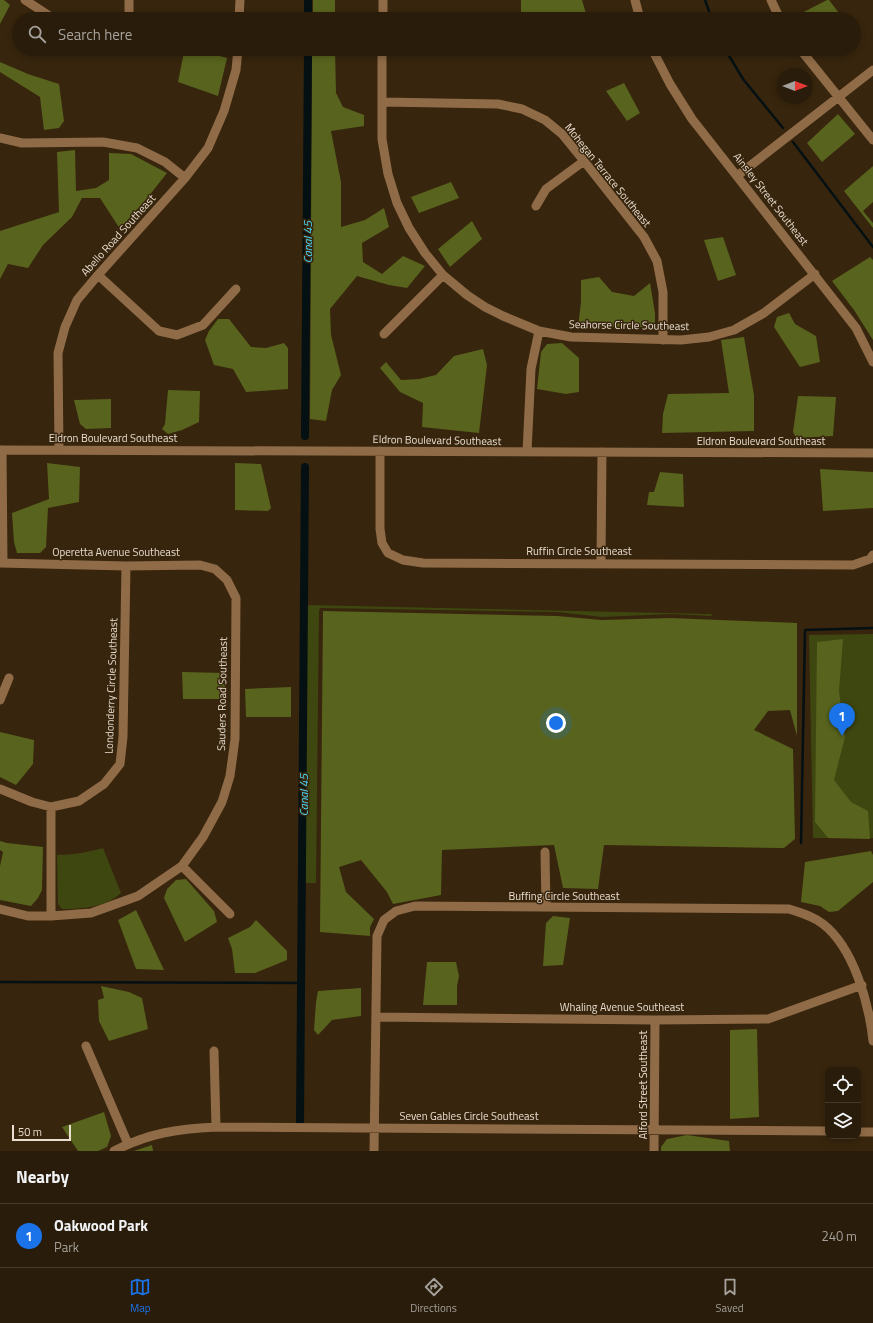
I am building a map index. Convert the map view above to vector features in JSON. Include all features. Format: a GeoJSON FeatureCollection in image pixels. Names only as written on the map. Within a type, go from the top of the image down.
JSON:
{"type":"FeatureCollection","features":[{"type":"Feature","properties":{"kind":"street"},"geometry":{"type":"LineString","coordinates":[[26,0],[44,12]]}},
{"type":"Feature","properties":{"kind":"street"},"geometry":{"type":"LineString","coordinates":[[129,0],[129,12]]}},
{"type":"Feature","properties":{"kind":"street"},"geometry":{"type":"LineString","coordinates":[[239,12],[240,0]]}},
{"type":"Feature","properties":{"kind":"street"},"geometry":{"type":"LineString","coordinates":[[383,0],[383,12]]}},
{"type":"Feature","properties":{"kind":"street"},"geometry":{"type":"LineString","coordinates":[[635,0],[638,12]]}},
{"type":"Feature","properties":{"kind":"street"},"geometry":{"type":"LineString","coordinates":[[771,0],[777,12]]}},
{"type":"Feature","properties":{"kind":"street","name":"Abello Road Southeast"},"geometry":{"type":"LineString","coordinates":[[59,450],[58,353],[65,327],[76,300],[185,178],[208,148],[224,111],[236,70],[237,56]]}},
{"type":"Feature","properties":{"kind":"street","name":"Seahorse Circle Southeast"},"geometry":{"type":"LineString","coordinates":[[382,56],[382,139],[388,174],[397,203],[409,228],[425,253],[443,275],[467,295],[485,307],[538,331],[571,337],[681,340],[709,336],[734,330],[764,313],[815,274]]}},
{"type":"Feature","properties":{"kind":"street","name":"Ainsley Street Southeast"},"geometry":{"type":"LineString","coordinates":[[656,56],[670,84],[692,119],[856,328],[873,362]]}},
{"type":"Feature","properties":{"kind":"street"},"geometry":{"type":"LineString","coordinates":[[806,56],[873,140]]}},
{"type":"Feature","properties":{"kind":"street"},"geometry":{"type":"LineString","coordinates":[[737,176],[873,70]]}},
{"type":"Feature","properties":{"kind":"street","name":"Mohegan Terrace Southeast"},"geometry":{"type":"LineString","coordinates":[[382,102],[498,104],[522,109],[545,120],[562,134],[644,237],[656,261],[663,292],[663,340]]}},
{"type":"Feature","properties":{"kind":"street"},"geometry":{"type":"LineString","coordinates":[[0,138],[22,143],[103,142],[136,148],[165,162],[185,178]]}},
{"type":"Feature","properties":{"kind":"street"},"geometry":{"type":"LineString","coordinates":[[536,206],[546,189],[584,161]]}},
{"type":"Feature","properties":{"kind":"street"},"geometry":{"type":"LineString","coordinates":[[98,275],[159,330],[177,335],[203,325],[236,289]]}},
{"type":"Feature","properties":{"kind":"street"},"geometry":{"type":"LineString","coordinates":[[384,334],[443,275]]}},
{"type":"Feature","properties":{"kind":"street"},"geometry":{"type":"LineString","coordinates":[[528,452],[531,369],[538,331]]}},
{"type":"Feature","properties":{"kind":"street"},"geometry":{"type":"LineString","coordinates":[[1,450],[1,563]]}},
{"type":"Feature","properties":{"kind":"street","name":"Eldron Boulevard Southeast"},"geometry":{"type":"LineString","coordinates":[[1,450],[873,453]]}},
{"type":"Feature","properties":{"kind":"street","name":"Ruffin Circle Southeast"},"geometry":{"type":"LineString","coordinates":[[380,451],[380,528],[382,543],[388,553],[403,560],[423,563],[853,565],[870,559],[873,555]]}},
{"type":"Feature","properties":{"kind":"street"},"geometry":{"type":"LineString","coordinates":[[601,563],[602,452]]}},
{"type":"Feature","properties":{"kind":"street","name":"Operetta Avenue Southeast"},"geometry":{"type":"LineString","coordinates":[[1,563],[126,566],[200,564],[215,569],[227,580]]}},
{"type":"Feature","properties":{"kind":"street","name":"Londonderry Circle Southeast"},"geometry":{"type":"LineString","coordinates":[[0,789],[32,802],[51,806],[79,801],[104,784],[120,764],[123,737],[126,566]]}},
{"type":"Feature","properties":{"kind":"street","name":"Sauders Road Southeast"},"geometry":{"type":"LineString","coordinates":[[0,909],[28,916],[91,913],[138,896],[182,866],[203,836],[222,802],[230,776],[234,739],[236,598],[227,580]]}},
{"type":"Feature","properties":{"kind":"street"},"geometry":{"type":"LineString","coordinates":[[0,700],[9,678]]}},
{"type":"Feature","properties":{"kind":"street"},"geometry":{"type":"LineString","coordinates":[[51,806],[51,916]]}},
{"type":"Feature","properties":{"kind":"street"},"geometry":{"type":"LineString","coordinates":[[545,852],[546,907]]}},
{"type":"Feature","properties":{"kind":"street"},"geometry":{"type":"LineString","coordinates":[[182,866],[230,914]]}},
{"type":"Feature","properties":{"kind":"street","name":"Buffing Circle Southeast"},"geometry":{"type":"LineString","coordinates":[[374,1151],[377,936],[384,920],[396,911],[415,906],[789,909],[808,915],[823,924],[835,937],[848,957],[862,985],[871,1022],[873,1041]]}},
{"type":"Feature","properties":{"kind":"street","name":"Whaling Avenue Southeast"},"geometry":{"type":"LineString","coordinates":[[376,1017],[655,1020],[768,1019],[862,985]]}},
{"type":"Feature","properties":{"kind":"street","name":"Alford Street Southeast"},"geometry":{"type":"LineString","coordinates":[[654,1151],[655,1020]]}},
{"type":"Feature","properties":{"kind":"street"},"geometry":{"type":"LineString","coordinates":[[86,1046],[128,1144]]}},
{"type":"Feature","properties":{"kind":"street"},"geometry":{"type":"LineString","coordinates":[[214,1051],[216,1127]]}},
{"type":"Feature","properties":{"kind":"street","name":"Seven Gables Circle Southeast"},"geometry":{"type":"LineString","coordinates":[[114,1151],[149,1136],[187,1129],[216,1127],[825,1131]]}},
{"type":"Feature","properties":{"kind":"street"},"geometry":{"type":"LineString","coordinates":[[861,1132],[873,1132]]}},
{"type":"Feature","properties":{"kind":"green space"},"geometry":{"type":"Polygon","coordinates":[[[0,0],[4,0],[10,5],[0,24],[0,0]]]}},
{"type":"Feature","properties":{"kind":"green space"},"geometry":{"type":"Polygon","coordinates":[[[313,0],[335,0],[335,12],[313,12],[313,0]]]}},
{"type":"Feature","properties":{"kind":"green space"},"geometry":{"type":"Polygon","coordinates":[[[521,0],[582,0],[586,12],[521,12],[521,0]]]}},
{"type":"Feature","properties":{"kind":"green space"},"geometry":{"type":"Polygon","coordinates":[[[829,0],[838,12],[804,12],[829,0]]]}},
{"type":"Feature","properties":{"kind":"green space"},"geometry":{"type":"Polygon","coordinates":[[[183,56],[219,56],[227,58],[218,96],[178,82],[183,56]]]}},
{"type":"Feature","properties":{"kind":"green space"},"geometry":{"type":"Polygon","coordinates":[[[312,56],[335,56],[336,93],[343,107],[364,115],[364,126],[331,131],[341,182],[341,227],[365,220],[384,208],[389,227],[362,243],[363,262],[382,274],[403,256],[425,266],[407,288],[389,285],[357,276],[330,309],[331,335],[341,375],[332,390],[326,421],[310,419],[312,56]]]}},
{"type":"Feature","properties":{"kind":"green space"},"geometry":{"type":"Polygon","coordinates":[[[0,62],[28,74],[59,84],[64,121],[59,128],[44,130],[40,97],[0,72],[0,62]]]}},
{"type":"Feature","properties":{"kind":"green space"},"geometry":{"type":"Polygon","coordinates":[[[624,83],[640,113],[627,121],[606,91],[624,83]]]}},
{"type":"Feature","properties":{"kind":"green space"},"geometry":{"type":"Polygon","coordinates":[[[838,114],[855,134],[822,162],[807,143],[838,114]]]}},
{"type":"Feature","properties":{"kind":"green space"},"geometry":{"type":"Polygon","coordinates":[[[75,150],[76,191],[96,188],[109,180],[109,153],[131,154],[167,173],[120,229],[100,198],[82,198],[72,217],[43,245],[28,268],[8,264],[0,279],[0,231],[59,212],[57,152],[75,150]]]}},
{"type":"Feature","properties":{"kind":"green space"},"geometry":{"type":"Polygon","coordinates":[[[873,166],[873,202],[863,211],[873,223],[873,228],[844,191],[873,166]]]}},
{"type":"Feature","properties":{"kind":"green space"},"geometry":{"type":"Polygon","coordinates":[[[451,182],[459,198],[419,213],[411,197],[451,182]]]}},
{"type":"Feature","properties":{"kind":"green space"},"geometry":{"type":"Polygon","coordinates":[[[472,221],[482,239],[450,267],[438,249],[472,221]]]}},
{"type":"Feature","properties":{"kind":"green space"},"geometry":{"type":"Polygon","coordinates":[[[723,237],[736,275],[718,281],[704,240],[723,237]]]}},
{"type":"Feature","properties":{"kind":"green space"},"geometry":{"type":"Polygon","coordinates":[[[870,257],[873,260],[873,340],[854,310],[832,281],[870,257]]]}},
{"type":"Feature","properties":{"kind":"green space"},"geometry":{"type":"Polygon","coordinates":[[[599,277],[612,292],[634,296],[650,283],[655,313],[655,327],[578,327],[581,302],[581,280],[599,277]]]}},
{"type":"Feature","properties":{"kind":"green space"},"geometry":{"type":"Polygon","coordinates":[[[789,313],[795,324],[816,336],[820,362],[800,367],[774,327],[777,317],[789,313]]]}},
{"type":"Feature","properties":{"kind":"green space"},"geometry":{"type":"Polygon","coordinates":[[[218,319],[229,319],[251,347],[266,348],[284,343],[288,348],[288,389],[246,392],[233,369],[214,365],[205,340],[209,331],[218,319]]]}},
{"type":"Feature","properties":{"kind":"green space"},"geometry":{"type":"Polygon","coordinates":[[[744,337],[754,395],[754,431],[662,433],[663,414],[668,394],[729,393],[721,340],[744,337]]]}},
{"type":"Feature","properties":{"kind":"green space"},"geometry":{"type":"Polygon","coordinates":[[[562,343],[579,358],[579,392],[566,394],[537,389],[541,352],[547,344],[562,343]]]}},
{"type":"Feature","properties":{"kind":"green space"},"geometry":{"type":"Polygon","coordinates":[[[483,349],[487,365],[479,433],[422,427],[423,403],[400,392],[380,368],[386,362],[401,380],[419,379],[436,375],[454,356],[483,349]]]}},
{"type":"Feature","properties":{"kind":"green space"},"geometry":{"type":"Polygon","coordinates":[[[168,390],[200,391],[199,422],[182,430],[168,434],[162,429],[165,424],[168,390]]]}},
{"type":"Feature","properties":{"kind":"green space"},"geometry":{"type":"Polygon","coordinates":[[[798,396],[836,397],[833,436],[796,438],[793,432],[798,396]]]}},
{"type":"Feature","properties":{"kind":"green space"},"geometry":{"type":"Polygon","coordinates":[[[111,399],[111,428],[86,429],[80,424],[74,400],[111,399]]]}},
{"type":"Feature","properties":{"kind":"green space"},"geometry":{"type":"Polygon","coordinates":[[[47,463],[80,467],[79,502],[48,508],[46,547],[40,553],[17,553],[14,542],[12,513],[49,499],[47,463]]]}},
{"type":"Feature","properties":{"kind":"green space"},"geometry":{"type":"Polygon","coordinates":[[[235,463],[261,464],[271,508],[268,511],[235,510],[235,463]]]}},
{"type":"Feature","properties":{"kind":"green space"},"geometry":{"type":"Polygon","coordinates":[[[820,469],[873,472],[873,508],[823,511],[820,469]]]}},
{"type":"Feature","properties":{"kind":"green space"},"geometry":{"type":"Polygon","coordinates":[[[660,472],[683,474],[684,507],[647,505],[649,492],[654,492],[660,472]]]}},
{"type":"Feature","properties":{"kind":"green space"},"geometry":{"type":"Polygon","coordinates":[[[306,605],[711,614],[712,616],[670,614],[602,617],[557,612],[320,608],[316,883],[298,883],[306,605]]]}},
{"type":"Feature","properties":{"kind":"green space"},"geometry":{"type":"Polygon","coordinates":[[[323,611],[557,616],[602,620],[670,618],[797,623],[797,736],[790,710],[768,711],[754,730],[793,749],[795,839],[784,848],[604,845],[598,889],[563,888],[554,845],[442,850],[441,895],[393,904],[387,892],[361,860],[339,867],[346,892],[374,919],[370,927],[370,936],[320,932],[323,611]]]}},
{"type":"Feature","properties":{"kind":"green space"},"geometry":{"type":"Polygon","coordinates":[[[873,634],[873,838],[813,838],[809,635],[873,634]]]}},
{"type":"Feature","properties":{"kind":"green space"},"geometry":{"type":"Polygon","coordinates":[[[843,639],[839,691],[845,737],[834,780],[851,802],[868,811],[870,839],[828,838],[815,822],[817,642],[843,639]]]}},
{"type":"Feature","properties":{"kind":"green space"},"geometry":{"type":"Polygon","coordinates":[[[182,672],[225,673],[226,699],[183,699],[182,672]]]}},
{"type":"Feature","properties":{"kind":"green space"},"geometry":{"type":"Polygon","coordinates":[[[291,687],[291,717],[246,717],[245,689],[291,687]]]}},
{"type":"Feature","properties":{"kind":"green space"},"geometry":{"type":"Polygon","coordinates":[[[0,732],[34,740],[33,764],[16,785],[0,777],[0,732]]]}},
{"type":"Feature","properties":{"kind":"green space"},"geometry":{"type":"Polygon","coordinates":[[[0,841],[43,847],[42,890],[38,898],[31,906],[0,900],[0,866],[3,852],[0,850],[0,841]]]}},
{"type":"Feature","properties":{"kind":"green space"},"geometry":{"type":"Polygon","coordinates":[[[103,848],[121,893],[115,898],[94,906],[86,908],[62,909],[58,904],[57,855],[81,853],[103,848]]]}},
{"type":"Feature","properties":{"kind":"green space"},"geometry":{"type":"Polygon","coordinates":[[[871,851],[873,855],[873,882],[838,911],[829,912],[820,906],[801,902],[805,862],[871,851]]]}},
{"type":"Feature","properties":{"kind":"green space"},"geometry":{"type":"Polygon","coordinates":[[[186,879],[214,911],[217,922],[185,942],[164,898],[167,889],[176,880],[186,879]]]}},
{"type":"Feature","properties":{"kind":"green space"},"geometry":{"type":"Polygon","coordinates":[[[136,910],[164,970],[136,969],[118,920],[136,910]]]}},
{"type":"Feature","properties":{"kind":"green space"},"geometry":{"type":"Polygon","coordinates":[[[553,916],[570,918],[563,965],[543,966],[546,923],[553,916]]]}},
{"type":"Feature","properties":{"kind":"green space"},"geometry":{"type":"Polygon","coordinates":[[[256,920],[287,951],[287,960],[255,973],[235,973],[232,949],[228,938],[250,927],[256,920]]]}},
{"type":"Feature","properties":{"kind":"green space"},"geometry":{"type":"Polygon","coordinates":[[[427,962],[456,962],[459,976],[457,986],[457,1005],[423,1005],[427,962]]]}},
{"type":"Feature","properties":{"kind":"green space"},"geometry":{"type":"Polygon","coordinates":[[[101,986],[129,992],[142,998],[148,1029],[109,1041],[99,1021],[98,1000],[104,998],[101,986]]]}},
{"type":"Feature","properties":{"kind":"green space"},"geometry":{"type":"Polygon","coordinates":[[[361,988],[361,1016],[332,1020],[318,1035],[314,1030],[318,991],[361,988]]]}},
{"type":"Feature","properties":{"kind":"green space"},"geometry":{"type":"Polygon","coordinates":[[[757,1029],[759,1117],[730,1119],[730,1030],[757,1029]]]}},
{"type":"Feature","properties":{"kind":"green space"},"geometry":{"type":"Polygon","coordinates":[[[104,1112],[111,1136],[107,1147],[98,1151],[78,1151],[62,1127],[104,1112]]]}},
{"type":"Feature","properties":{"kind":"green space"},"geometry":{"type":"Polygon","coordinates":[[[687,1135],[729,1141],[730,1151],[661,1151],[661,1147],[667,1139],[687,1135]]]}},
{"type":"Feature","properties":{"kind":"green space"},"geometry":{"type":"Polygon","coordinates":[[[152,1145],[153,1151],[134,1151],[152,1145]]]}},
{"type":"Feature","properties":{"kind":"waterway","name":"Canal 45"},"geometry":{"type":"LineString","coordinates":[[308,0],[308,12]]}},
{"type":"Feature","properties":{"kind":"waterway"},"geometry":{"type":"LineString","coordinates":[[705,0],[709,12]]}},
{"type":"Feature","properties":{"kind":"waterway","name":"Canal 45"},"geometry":{"type":"LineString","coordinates":[[305,436],[308,56]]}},
{"type":"Feature","properties":{"kind":"waterway"},"geometry":{"type":"LineString","coordinates":[[729,56],[743,79],[783,128]]}},
{"type":"Feature","properties":{"kind":"waterway"},"geometry":{"type":"LineString","coordinates":[[793,142],[873,247]]}},
{"type":"Feature","properties":{"kind":"waterway","name":"Canal 45"},"geometry":{"type":"LineString","coordinates":[[300,1122],[305,467]]}},
{"type":"Feature","properties":{"kind":"waterway"},"geometry":{"type":"LineString","coordinates":[[801,843],[805,630],[873,628]]}},
{"type":"Feature","properties":{"kind":"waterway"},"geometry":{"type":"LineString","coordinates":[[0,982],[301,983]]}},
{"type":"Feature","properties":{"kind":"place","name":"Oakwood Park"},"geometry":{"type":"Point","coordinates":[842,736]}}]}
